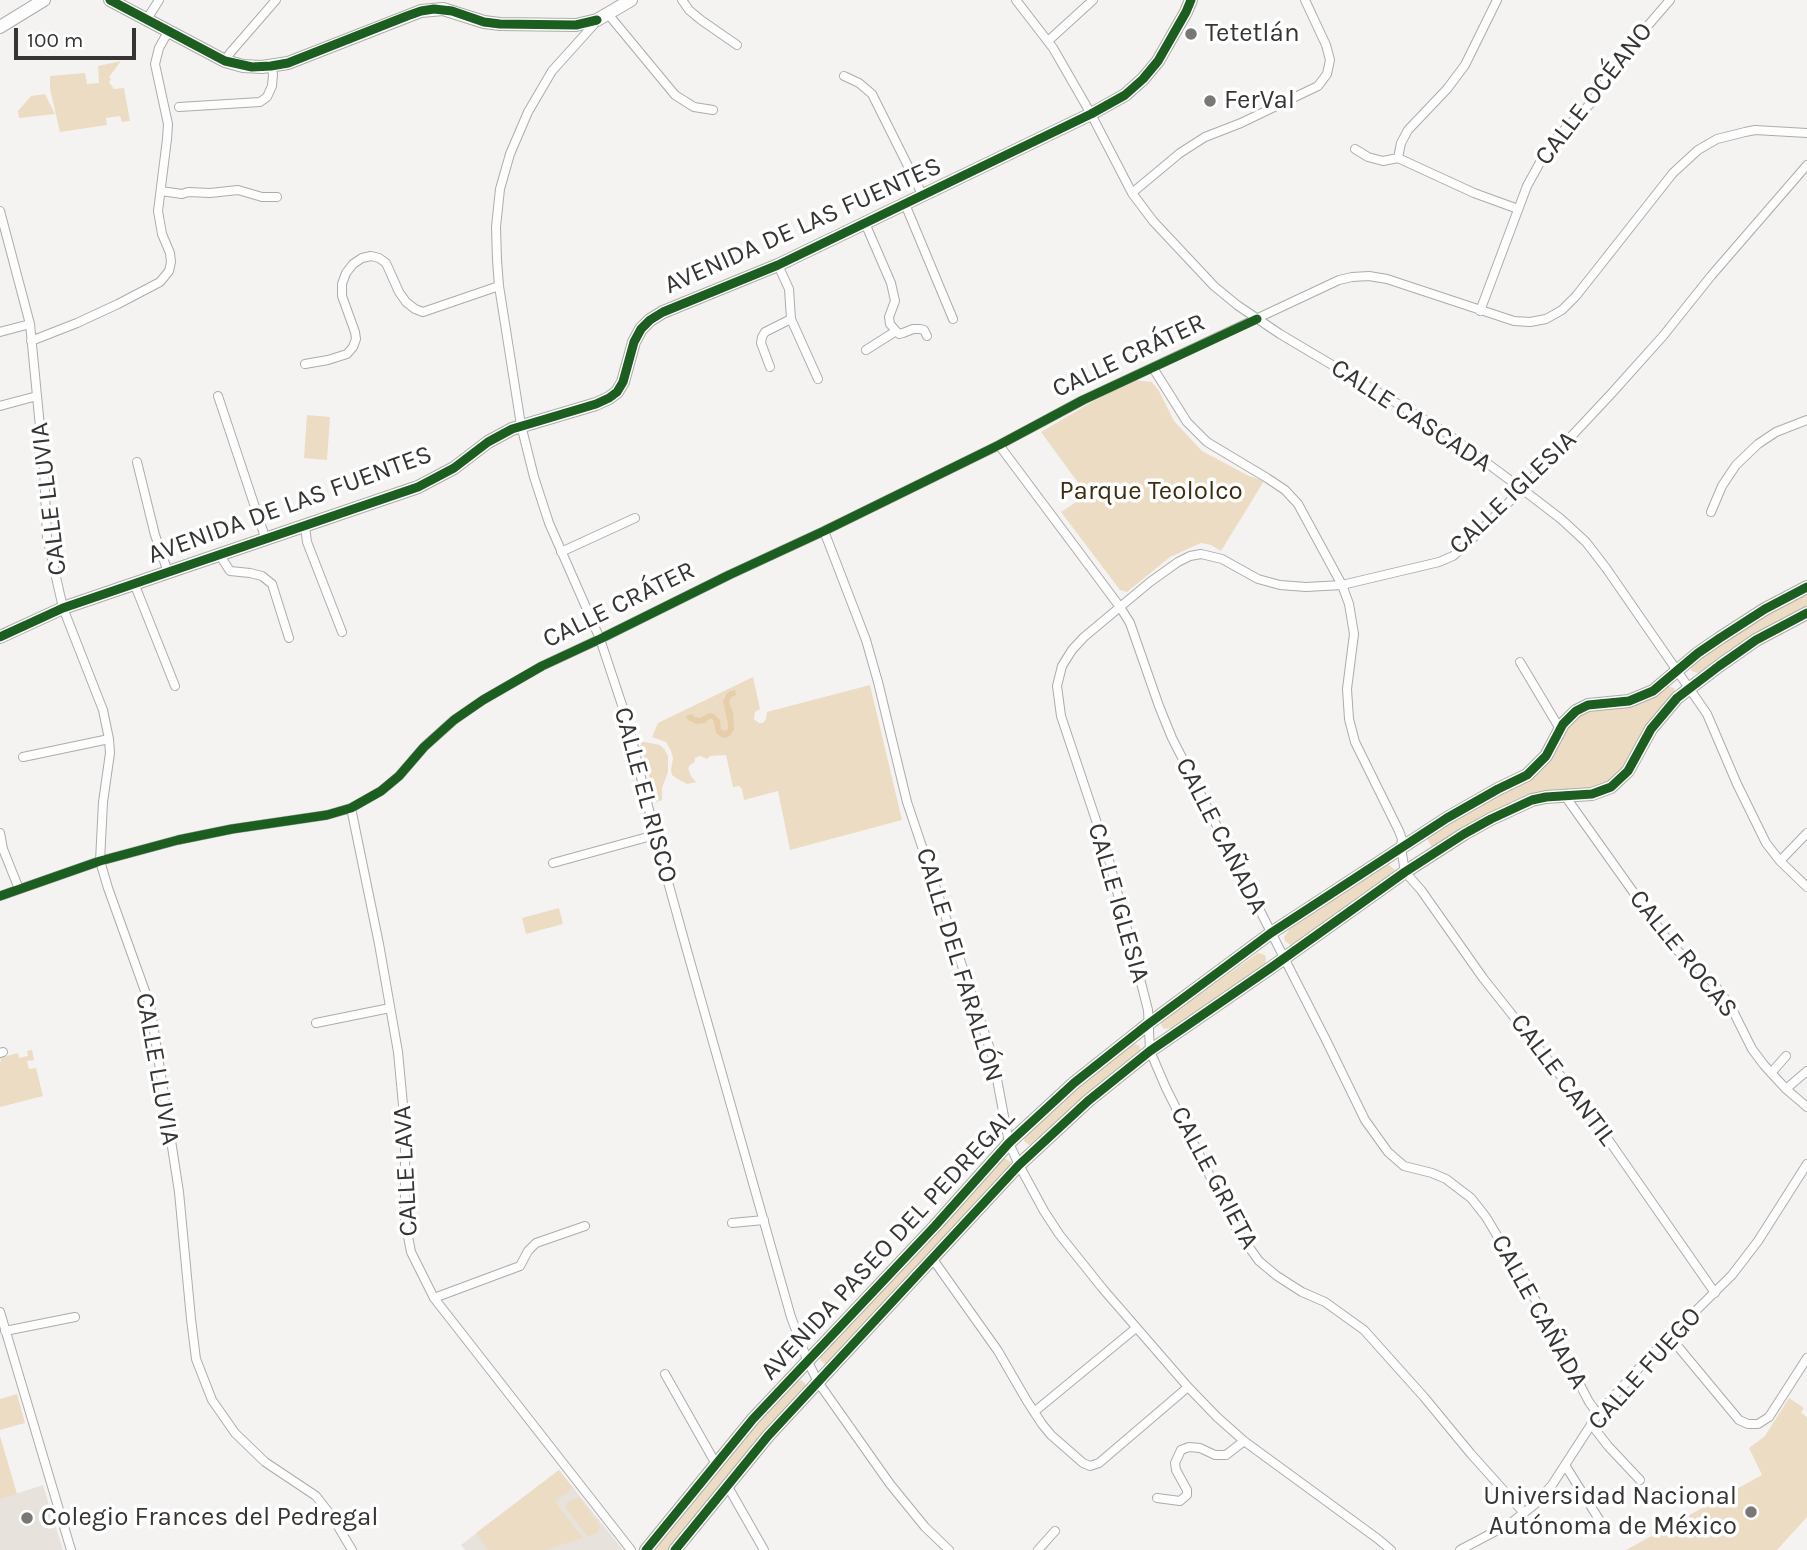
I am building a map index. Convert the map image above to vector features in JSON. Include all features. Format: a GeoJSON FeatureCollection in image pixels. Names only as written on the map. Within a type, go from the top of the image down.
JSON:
{"type":"FeatureCollection","features":[{"type":"Feature","properties":{"kind":"main road"},"geometry":{"type":"LineString","coordinates":[[0,27],[44,0]]}},
{"type":"Feature","properties":{"kind":"main road"},"geometry":{"type":"LineString","coordinates":[[110,0],[225,61],[253,67],[288,63],[407,16],[434,9],[500,24],[576,25],[631,0]]}},
{"type":"Feature","properties":{"kind":"main road","name":"AVENIDA DE LAS FUENTES"},"geometry":{"type":"LineString","coordinates":[[0,637],[63,608],[267,540],[430,481],[454,468],[495,438],[521,425],[609,398],[623,382],[634,342],[650,320],[663,312],[778,265],[1091,114],[1125,95],[1158,61],[1191,0]]}},
{"type":"Feature","properties":{"kind":"main road","name":"AVENIDA PASEO DEL PEDREGAL"},"geometry":{"type":"LineString","coordinates":[[646,1550],[753,1419],[935,1226],[1009,1143],[1074,1083],[1271,933],[1471,804],[1527,775],[1546,757],[1570,715],[1588,705],[1622,702],[1653,691],[1698,653],[1741,624],[1807,587]]}},
{"type":"Feature","properties":{"kind":"main road","name":"AVENIDA PASEO DEL PEDREGAL"},"geometry":{"type":"LineString","coordinates":[[675,1550],[768,1436],[1019,1165],[1088,1101],[1150,1051],[1405,872],[1464,834],[1537,798],[1598,792],[1617,782],[1632,765],[1658,720],[1677,698],[1749,645],[1807,613]]}},
{"type":"Feature","properties":{"kind":"street"},"geometry":{"type":"LineString","coordinates":[[225,61],[276,0]]}},
{"type":"Feature","properties":{"kind":"street"},"geometry":{"type":"LineString","coordinates":[[682,0],[701,20],[737,45]]}},
{"type":"Feature","properties":{"kind":"street","name":"CALLE CASCADA"},"geometry":{"type":"LineString","coordinates":[[1016,0],[1048,41],[1091,114],[1132,193],[1184,256],[1229,299],[1257,319],[1445,432],[1574,530],[1596,555],[1707,714],[1766,843],[1807,887]]}},
{"type":"Feature","properties":{"kind":"street"},"geometry":{"type":"LineString","coordinates":[[1048,41],[1093,0]]}},
{"type":"Feature","properties":{"kind":"street"},"geometry":{"type":"LineString","coordinates":[[1132,193],[1180,153],[1205,137],[1318,86],[1326,74],[1330,60],[1305,0]]}},
{"type":"Feature","properties":{"kind":"street"},"geometry":{"type":"LineString","coordinates":[[1398,158],[1401,143],[1408,130],[1447,89],[1465,65],[1497,0]]}},
{"type":"Feature","properties":{"kind":"street","name":"CALLE OCÉANO"},"geometry":{"type":"LineString","coordinates":[[1480,311],[1527,186],[1550,146],[1591,103],[1626,51],[1670,0]]}},
{"type":"Feature","properties":{"kind":"street"},"geometry":{"type":"LineString","coordinates":[[147,19],[157,3]]}},
{"type":"Feature","properties":{"kind":"street"},"geometry":{"type":"LineString","coordinates":[[607,11],[675,95],[694,107],[713,110]]}},
{"type":"Feature","properties":{"kind":"street","name":"CALLE EL RISCO"},"geometry":{"type":"LineString","coordinates":[[607,11],[552,71],[528,112],[510,154],[500,189],[496,227],[499,286],[521,425],[541,500],[600,639],[628,723],[656,835],[791,1317],[808,1362],[818,1382],[890,1484],[925,1527],[949,1550]]}},
{"type":"Feature","properties":{"kind":"street"},"geometry":{"type":"LineString","coordinates":[[31,341],[118,304],[160,282],[167,275],[171,257],[162,234],[158,211],[168,132],[155,64],[159,48],[168,32]]}},
{"type":"Feature","properties":{"kind":"street"},"geometry":{"type":"LineString","coordinates":[[179,107],[260,102],[267,97],[272,86],[271,66]]}},
{"type":"Feature","properties":{"kind":"street"},"geometry":{"type":"LineString","coordinates":[[844,76],[873,94],[923,196]]}},
{"type":"Feature","properties":{"kind":"street","name":"CALLE CRÁTER"},"geometry":{"type":"LineString","coordinates":[[0,896],[100,861],[178,839],[327,815],[351,808],[381,791],[399,776],[424,747],[454,720],[542,666],[999,445],[1083,400],[1339,280],[1369,276],[1387,279],[1514,321],[1546,319],[1562,310],[1584,286],[1673,173],[1698,150],[1717,139],[1745,131],[1807,134]]}},
{"type":"Feature","properties":{"kind":"street"},"geometry":{"type":"LineString","coordinates":[[1355,149],[1368,157],[1383,161],[1398,158],[1474,193],[1518,209]]}},
{"type":"Feature","properties":{"kind":"street","name":"CALLE IGLESIA"},"geometry":{"type":"LineString","coordinates":[[1147,1025],[1147,1010],[1107,853],[1061,716],[1057,686],[1062,666],[1072,650],[1150,582],[1190,556],[1201,554],[1222,559],[1258,579],[1280,585],[1306,587],[1342,584],[1439,562],[1453,556],[1522,489],[1662,337],[1807,165]]}},
{"type":"Feature","properties":{"kind":"street"},"geometry":{"type":"LineString","coordinates":[[160,191],[182,194],[238,190],[262,197],[277,197]]}},
{"type":"Feature","properties":{"kind":"street"},"geometry":{"type":"LineString","coordinates":[[905,204],[953,319]]}},
{"type":"Feature","properties":{"kind":"street","name":"CALLE LLUVIA"},"geometry":{"type":"LineString","coordinates":[[1,216],[30,324],[44,468],[47,537],[63,608],[103,710],[109,739],[100,861],[150,1004],[179,1192],[196,1359],[206,1388],[234,1433],[265,1462],[316,1496],[352,1550]]}},
{"type":"Feature","properties":{"kind":"street"},"geometry":{"type":"LineString","coordinates":[[865,223],[891,283],[895,301],[889,317],[890,324],[899,334],[920,329],[924,330],[927,336]]}},
{"type":"Feature","properties":{"kind":"street"},"geometry":{"type":"LineString","coordinates":[[305,364],[347,354],[353,347],[355,332],[342,296],[342,284],[346,273],[362,258],[372,256],[386,263],[406,302],[423,312],[499,286]]}},
{"type":"Feature","properties":{"kind":"street"},"geometry":{"type":"LineString","coordinates":[[778,265],[789,289],[791,319],[818,379]]}},
{"type":"Feature","properties":{"kind":"street"},"geometry":{"type":"LineString","coordinates":[[770,367],[761,344],[762,337],[765,332],[791,319]]}},
{"type":"Feature","properties":{"kind":"street"},"geometry":{"type":"LineString","coordinates":[[0,332],[30,324]]}},
{"type":"Feature","properties":{"kind":"street"},"geometry":{"type":"LineString","coordinates":[[866,350],[895,331]]}},
{"type":"Feature","properties":{"kind":"street"},"geometry":{"type":"LineString","coordinates":[[1153,368],[1187,422],[1207,442],[1268,478],[1298,504],[1342,584],[1349,604],[1354,634],[1347,689],[1349,719],[1355,742],[1402,839],[1405,872]]}},
{"type":"Feature","properties":{"kind":"street"},"geometry":{"type":"LineString","coordinates":[[0,406],[37,396]]}},
{"type":"Feature","properties":{"kind":"street"},"geometry":{"type":"LineString","coordinates":[[218,396],[267,540]]}},
{"type":"Feature","properties":{"kind":"street"},"geometry":{"type":"LineString","coordinates":[[1711,512],[1722,486],[1736,464],[1776,432],[1807,420]]}},
{"type":"Feature","properties":{"kind":"street","name":"CALLE CAÑADA"},"geometry":{"type":"LineString","coordinates":[[999,445],[1121,607],[1130,623],[1172,738],[1365,1120],[1388,1152],[1404,1166],[1446,1179],[1471,1198],[1486,1217],[1542,1311],[1589,1402],[1598,1414]]}},
{"type":"Feature","properties":{"kind":"street"},"geometry":{"type":"LineString","coordinates":[[137,462],[155,535],[168,572]]}},
{"type":"Feature","properties":{"kind":"street"},"geometry":{"type":"LineString","coordinates":[[561,552],[635,517]]}},
{"type":"Feature","properties":{"kind":"street"},"geometry":{"type":"LineString","coordinates":[[304,526],[307,542],[342,632]]}},
{"type":"Feature","properties":{"kind":"street","name":"CALLE DEL FARALLÓN"},"geometry":{"type":"LineString","coordinates":[[824,531],[866,640],[907,802],[993,1058],[1009,1143],[1044,1211],[1102,1289],[1188,1387],[1244,1441],[1391,1550]]}},
{"type":"Feature","properties":{"kind":"street"},"geometry":{"type":"LineString","coordinates":[[219,554],[230,572],[262,576],[272,584],[289,638]]}},
{"type":"Feature","properties":{"kind":"street"},"geometry":{"type":"LineString","coordinates":[[134,583],[175,686]]}},
{"type":"Feature","properties":{"kind":"street"},"geometry":{"type":"LineString","coordinates":[[1520,662],[1560,729]]}},
{"type":"Feature","properties":{"kind":"street"},"geometry":{"type":"LineString","coordinates":[[23,757],[109,739]]}},
{"type":"Feature","properties":{"kind":"street","name":"CALLE ROCAS"},"geometry":{"type":"LineString","coordinates":[[1565,796],[1671,945],[1720,990],[1752,1049],[1786,1089],[1807,1107]]}},
{"type":"Feature","properties":{"kind":"street","name":"CALLE LAVA"},"geometry":{"type":"LineString","coordinates":[[351,808],[398,1052],[405,1126],[407,1235],[411,1252],[434,1298],[631,1550]]}},
{"type":"Feature","properties":{"kind":"street"},"geometry":{"type":"LineString","coordinates":[[1780,861],[1807,833]]}},
{"type":"Feature","properties":{"kind":"street"},"geometry":{"type":"LineString","coordinates":[[0,834],[19,889]]}},
{"type":"Feature","properties":{"kind":"street"},"geometry":{"type":"LineString","coordinates":[[553,863],[656,835]]}},
{"type":"Feature","properties":{"kind":"street","name":"CALLE CANTIL"},"geometry":{"type":"LineString","coordinates":[[1405,872],[1421,890],[1483,978],[1587,1109],[1715,1293]]}},
{"type":"Feature","properties":{"kind":"street"},"geometry":{"type":"LineString","coordinates":[[316,1023],[390,1008]]}},
{"type":"Feature","properties":{"kind":"street","name":"CALLE GRIETA"},"geometry":{"type":"LineString","coordinates":[[1147,1025],[1150,1051],[1166,1088],[1238,1232],[1259,1261],[1277,1276],[1302,1292],[1325,1302],[1364,1330],[1524,1513]]}},
{"type":"Feature","properties":{"kind":"street"},"geometry":{"type":"LineString","coordinates":[[1771,1073],[1786,1056]]}},
{"type":"Feature","properties":{"kind":"street"},"geometry":{"type":"LineString","coordinates":[[1786,1089],[1807,1071]]}},
{"type":"Feature","properties":{"kind":"street","name":"CALLE FUEGO"},"geometry":{"type":"LineString","coordinates":[[1460,1550],[1511,1523],[1535,1504],[1552,1485],[1598,1414],[1648,1358],[1732,1275],[1758,1241],[1807,1164]]}},
{"type":"Feature","properties":{"kind":"street"},"geometry":{"type":"LineString","coordinates":[[732,1223],[764,1220]]}},
{"type":"Feature","properties":{"kind":"street"},"geometry":{"type":"LineString","coordinates":[[434,1298],[520,1266],[536,1242],[585,1226]]}},
{"type":"Feature","properties":{"kind":"street"},"geometry":{"type":"LineString","coordinates":[[932,1258],[998,1351],[1034,1412],[1051,1435],[1074,1457],[1090,1466],[1099,1463],[1188,1387]]}},
{"type":"Feature","properties":{"kind":"street"},"geometry":{"type":"LineString","coordinates":[[0,1312],[71,1550]]}},
{"type":"Feature","properties":{"kind":"street"},"geometry":{"type":"LineString","coordinates":[[5,1331],[75,1317]]}},
{"type":"Feature","properties":{"kind":"street"},"geometry":{"type":"LineString","coordinates":[[1034,1412],[1136,1328]]}},
{"type":"Feature","properties":{"kind":"street"},"geometry":{"type":"LineString","coordinates":[[1670,1336],[1739,1420],[1748,1424],[1758,1424],[1769,1418],[1807,1358]]}},
{"type":"Feature","properties":{"kind":"street"},"geometry":{"type":"LineString","coordinates":[[665,1374],[716,1464]]}},
{"type":"Feature","properties":{"kind":"street"},"geometry":{"type":"LineString","coordinates":[[1591,1424],[1640,1480]]}},
{"type":"Feature","properties":{"kind":"street"},"geometry":{"type":"LineString","coordinates":[[1157,1498],[1180,1501],[1186,1495],[1187,1490],[1175,1463],[1181,1450],[1189,1447],[1200,1448],[1215,1455],[1226,1455],[1244,1441]]}},
{"type":"Feature","properties":{"kind":"street"},"geometry":{"type":"LineString","coordinates":[[1565,1465],[1600,1521]]}},
{"type":"Feature","properties":{"kind":"street"},"geometry":{"type":"LineString","coordinates":[[727,1485],[764,1550]]}},
{"type":"Feature","properties":{"kind":"street"},"geometry":{"type":"LineString","coordinates":[[1038,1550],[1055,1531]]}},
{"type":"Feature","properties":{"kind":"shaded area"},"geometry":{"type":"Polygon","coordinates":[[[735,690],[736,695],[731,697],[729,702],[734,729],[728,737],[723,738],[716,733],[712,719],[696,724],[688,720],[686,716],[692,714],[700,718],[709,713],[714,714],[720,720],[721,730],[726,731],[728,724],[723,701],[728,692],[735,690]]]}},
{"type":"Feature","properties":{"kind":"shaded area"},"geometry":{"type":"Polygon","coordinates":[[[559,1470],[623,1550],[465,1550],[461,1545],[559,1470]]]}},
{"type":"Feature","properties":{"kind":"shaded area","name":"Colegio Frances del Pedregal"},"geometry":{"type":"Polygon","coordinates":[[[43,1485],[63,1550],[0,1550],[0,1499],[43,1485]]]}},
{"type":"Feature","properties":{"kind":"green space"},"geometry":{"type":"Polygon","coordinates":[[[121,61],[109,77],[109,82],[114,89],[124,88],[130,121],[122,122],[120,116],[106,118],[107,125],[60,132],[50,89],[50,76],[85,73],[87,84],[99,83],[98,66],[121,61]]]}},
{"type":"Feature","properties":{"kind":"green space"},"geometry":{"type":"Polygon","coordinates":[[[45,94],[55,114],[19,118],[18,111],[31,96],[45,94]]]}},
{"type":"Feature","properties":{"kind":"green space","name":"Parque Teololco"},"geometry":{"type":"Polygon","coordinates":[[[1134,380],[1152,382],[1174,421],[1202,451],[1264,481],[1221,551],[1201,543],[1170,557],[1127,592],[1120,590],[1061,512],[1087,495],[1041,432],[1134,380]]]}},
{"type":"Feature","properties":{"kind":"green space"},"geometry":{"type":"Polygon","coordinates":[[[307,415],[330,417],[327,460],[304,458],[307,415]]]}},
{"type":"Feature","properties":{"kind":"green space"},"geometry":{"type":"Polygon","coordinates":[[[1807,593],[1807,606],[1745,641],[1698,673],[1692,671],[1690,665],[1744,627],[1807,593]]]}},
{"type":"Feature","properties":{"kind":"green space"},"geometry":{"type":"Polygon","coordinates":[[[753,677],[760,709],[755,712],[754,719],[759,723],[766,719],[767,712],[870,685],[902,820],[790,850],[778,791],[744,800],[742,789],[739,786],[733,787],[726,755],[710,756],[707,759],[700,756],[695,758],[688,768],[696,782],[687,784],[672,775],[671,751],[666,742],[652,737],[658,723],[753,677]]]}},
{"type":"Feature","properties":{"kind":"green space"},"geometry":{"type":"Polygon","coordinates":[[[1667,686],[1674,688],[1675,692],[1628,762],[1614,778],[1597,788],[1546,792],[1433,849],[1426,837],[1541,771],[1551,759],[1566,726],[1578,714],[1667,686]]]}},
{"type":"Feature","properties":{"kind":"green space"},"geometry":{"type":"Polygon","coordinates":[[[640,741],[660,745],[668,756],[668,772],[662,788],[662,800],[656,802],[640,741]]]}},
{"type":"Feature","properties":{"kind":"green space"},"geometry":{"type":"Polygon","coordinates":[[[1388,864],[1395,870],[1393,875],[1295,944],[1290,945],[1285,941],[1284,937],[1290,929],[1388,864]]]}},
{"type":"Feature","properties":{"kind":"green space"},"geometry":{"type":"Polygon","coordinates":[[[559,908],[563,924],[526,934],[522,918],[559,908]]]}},
{"type":"Feature","properties":{"kind":"green space"},"geometry":{"type":"Polygon","coordinates":[[[1258,953],[1265,955],[1265,964],[1172,1028],[1164,1029],[1161,1025],[1163,1020],[1258,953]]]}},
{"type":"Feature","properties":{"kind":"green space"},"geometry":{"type":"Polygon","coordinates":[[[1134,1044],[1139,1045],[1141,1051],[1035,1143],[1029,1145],[1024,1141],[1025,1136],[1074,1090],[1134,1044]]]}},
{"type":"Feature","properties":{"kind":"green space"},"geometry":{"type":"Polygon","coordinates":[[[32,1050],[34,1060],[27,1061],[29,1069],[36,1068],[43,1096],[0,1107],[0,1058],[18,1053],[19,1058],[28,1056],[27,1051],[32,1050]]]}},
{"type":"Feature","properties":{"kind":"green space"},"geometry":{"type":"Polygon","coordinates":[[[1004,1158],[1011,1162],[1007,1173],[830,1361],[825,1364],[821,1361],[819,1356],[1004,1158]]]}},
{"type":"Feature","properties":{"kind":"green space"},"geometry":{"type":"Polygon","coordinates":[[[797,1381],[805,1383],[805,1388],[766,1430],[668,1550],[654,1550],[757,1424],[797,1381]]]}},
{"type":"Feature","properties":{"kind":"green space"},"geometry":{"type":"Polygon","coordinates":[[[17,1394],[25,1423],[0,1430],[0,1399],[17,1394]]]}},
{"type":"Feature","properties":{"kind":"green space","name":"Universidad Nacional Autónoma de México"},"geometry":{"type":"Polygon","coordinates":[[[1789,1398],[1804,1408],[1801,1413],[1807,1417],[1807,1517],[1777,1550],[1626,1550],[1762,1475],[1749,1448],[1765,1436],[1789,1398]]]}},
{"type":"Feature","properties":{"kind":"green space"},"geometry":{"type":"Polygon","coordinates":[[[0,1436],[17,1494],[0,1499],[0,1436]]]}},
{"type":"Feature","properties":{"kind":"green space"},"geometry":{"type":"Polygon","coordinates":[[[559,1470],[573,1488],[555,1502],[583,1538],[545,1550],[488,1550],[476,1533],[559,1470]]]}},
{"type":"Feature","properties":{"kind":"green space"},"geometry":{"type":"Polygon","coordinates":[[[579,1497],[600,1526],[598,1532],[593,1535],[587,1536],[565,1507],[570,1500],[579,1497]]]}},
{"type":"Feature","properties":{"kind":"cycle path"},"geometry":{"type":"LineString","coordinates":[[110,0],[225,61],[252,67],[288,63],[407,16],[434,9],[500,24],[576,25],[597,20]]}},
{"type":"Feature","properties":{"kind":"cycle path"},"geometry":{"type":"LineString","coordinates":[[0,637],[63,608],[418,487],[454,468],[488,442],[512,429],[609,398],[623,382],[634,342],[650,320],[663,312],[778,265],[1091,114],[1125,95],[1158,61],[1191,0]]}},
{"type":"Feature","properties":{"kind":"cycle path"},"geometry":{"type":"LineString","coordinates":[[0,896],[100,861],[178,840],[327,815],[351,808],[381,791],[399,776],[424,747],[454,720],[542,666],[999,445],[1083,400],[1257,319]]}},
{"type":"Feature","properties":{"kind":"cycle path"},"geometry":{"type":"LineString","coordinates":[[646,1550],[753,1419],[935,1226],[1009,1143],[1074,1083],[1271,933],[1447,818],[1527,775],[1546,756],[1563,724],[1576,711],[1588,705],[1629,701],[1653,691],[1720,638],[1765,609],[1807,587]]}},
{"type":"Feature","properties":{"kind":"cycle path"},"geometry":{"type":"LineString","coordinates":[[675,1550],[768,1436],[1019,1165],[1088,1101],[1150,1051],[1405,872],[1464,834],[1532,800],[1592,794],[1611,787],[1628,771],[1651,729],[1677,698],[1756,640],[1807,613]]}},
{"type":"Feature","properties":{"kind":"place","name":"Tetetlán"},"geometry":{"type":"Point","coordinates":[1191,34]}},
{"type":"Feature","properties":{"kind":"place","name":"FerVal"},"geometry":{"type":"Point","coordinates":[1210,101]}},
{"type":"Feature","properties":{"kind":"place","name":"Universidad Nacional Autónoma de México"},"geometry":{"type":"Point","coordinates":[1751,1512]}},
{"type":"Feature","properties":{"kind":"place","name":"Colegio Frances del Pedregal"},"geometry":{"type":"Point","coordinates":[27,1518]}}]}
